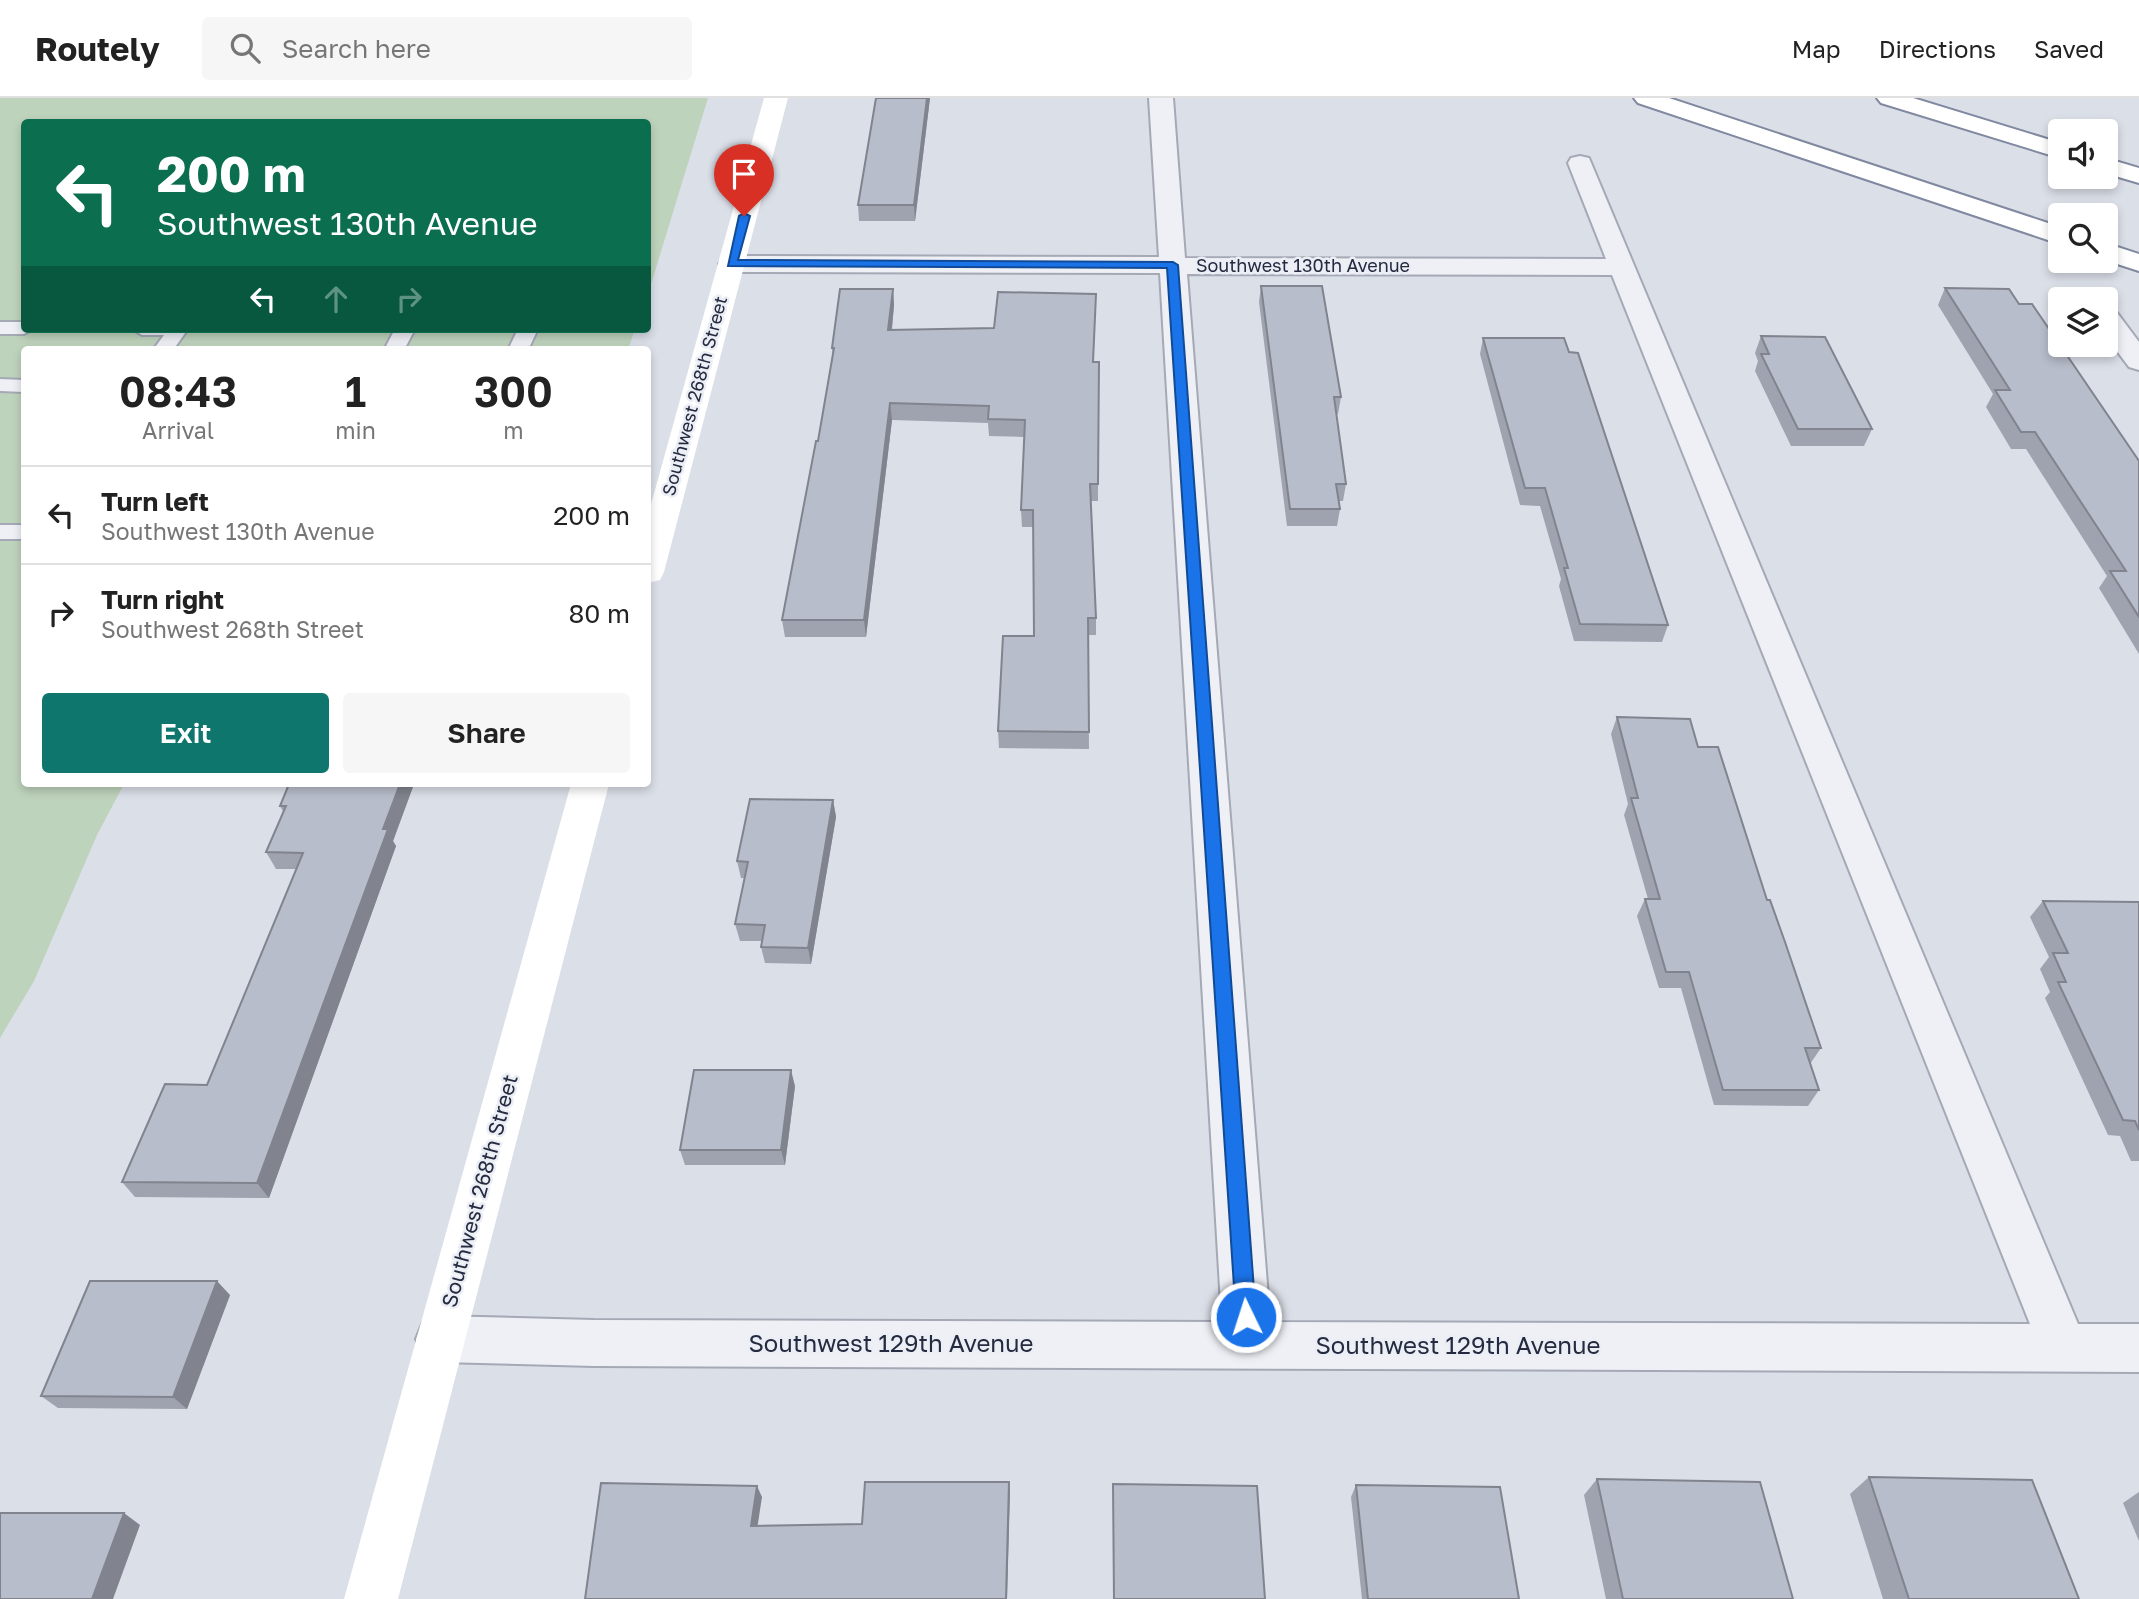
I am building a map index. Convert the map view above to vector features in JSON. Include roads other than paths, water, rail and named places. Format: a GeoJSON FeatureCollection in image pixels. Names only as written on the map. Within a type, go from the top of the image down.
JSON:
{"type":"FeatureCollection","features":[{"type":"Feature","properties":{"kind":"main road","name":"Southwest 268th Street"},"geometry":{"type":"LineString","coordinates":[[652,534],[732,264],[776,98]]}},
{"type":"Feature","properties":{"kind":"main road"},"geometry":{"type":"LineString","coordinates":[[1646,98],[2048,232]]}},
{"type":"Feature","properties":{"kind":"main road"},"geometry":{"type":"LineString","coordinates":[[1889,98],[2048,147]]}},
{"type":"Feature","properties":{"kind":"main road"},"geometry":{"type":"LineString","coordinates":[[2118,170],[2139,176]]}},
{"type":"Feature","properties":{"kind":"main road"},"geometry":{"type":"LineString","coordinates":[[2118,255],[2139,262]]}},
{"type":"Feature","properties":{"kind":"main road","name":"Southwest 268th Street"},"geometry":{"type":"LineString","coordinates":[[371,1599],[589,787]]}},
{"type":"Feature","properties":{"kind":"street"},"geometry":{"type":"LineString","coordinates":[[1161,98],[1248,1345]]}},
{"type":"Feature","properties":{"kind":"street"},"geometry":{"type":"LineString","coordinates":[[1580,163],[2064,1348]]}},
{"type":"Feature","properties":{"kind":"street","name":"Southwest 130th Avenue"},"geometry":{"type":"LineString","coordinates":[[732,264],[1622,267]]}},
{"type":"Feature","properties":{"kind":"street"},"geometry":{"type":"LineString","coordinates":[[2118,333],[2139,361]]}},
{"type":"Feature","properties":{"kind":"street","name":"Southwest 129th Avenue"},"geometry":{"type":"LineString","coordinates":[[440,1339],[594,1343],[2139,1348]]}},
{"type":"Feature","properties":{"kind":"lane"},"geometry":{"type":"LineString","coordinates":[[0,328],[21,328]]}},
{"type":"Feature","properties":{"kind":"lane"},"geometry":{"type":"LineString","coordinates":[[0,385],[21,386]]}},
{"type":"Feature","properties":{"kind":"lane"},"geometry":{"type":"LineString","coordinates":[[0,532],[21,532]]}}]}
